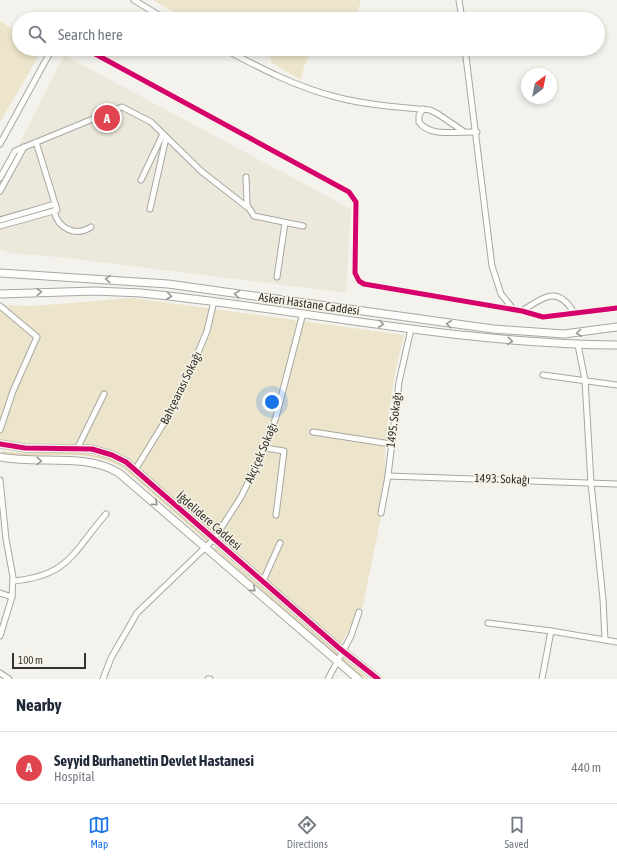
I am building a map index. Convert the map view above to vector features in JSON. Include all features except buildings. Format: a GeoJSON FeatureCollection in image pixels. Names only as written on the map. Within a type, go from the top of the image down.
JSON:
{"type":"FeatureCollection","features":[{"type":"Feature","properties":{"kind":"street"},"geometry":{"type":"LineString","coordinates":[[134,0],[154,12]]}},
{"type":"Feature","properties":{"kind":"street"},"geometry":{"type":"LineString","coordinates":[[459,0],[461,12]]}},
{"type":"Feature","properties":{"kind":"street"},"geometry":{"type":"LineString","coordinates":[[0,144],[48,56]]}},
{"type":"Feature","properties":{"kind":"street"},"geometry":{"type":"LineString","coordinates":[[99,56],[349,192],[356,202],[354,271],[361,283],[381,288],[522,311],[543,317],[617,308]]}},
{"type":"Feature","properties":{"kind":"street"},"geometry":{"type":"LineString","coordinates":[[238,56],[278,76],[325,94],[354,101],[423,110],[438,114],[463,132]]}},
{"type":"Feature","properties":{"kind":"street"},"geometry":{"type":"LineString","coordinates":[[466,56],[494,273],[501,294],[514,310]]}},
{"type":"Feature","properties":{"kind":"street"},"geometry":{"type":"LineString","coordinates":[[0,178],[15,151],[122,107],[145,118],[206,175],[247,207],[256,218],[303,226]]}},
{"type":"Feature","properties":{"kind":"street"},"geometry":{"type":"LineString","coordinates":[[423,110],[418,120],[426,128],[435,131],[476,132]]}},
{"type":"Feature","properties":{"kind":"street"},"geometry":{"type":"LineString","coordinates":[[141,180],[165,136]]}},
{"type":"Feature","properties":{"kind":"street"},"geometry":{"type":"LineString","coordinates":[[150,209],[165,136]]}},
{"type":"Feature","properties":{"kind":"street"},"geometry":{"type":"LineString","coordinates":[[0,226],[57,210],[36,142]]}},
{"type":"Feature","properties":{"kind":"street"},"geometry":{"type":"LineString","coordinates":[[0,191],[24,147]]}},
{"type":"Feature","properties":{"kind":"street"},"geometry":{"type":"LineString","coordinates":[[246,177],[247,207]]}},
{"type":"Feature","properties":{"kind":"street"},"geometry":{"type":"LineString","coordinates":[[0,220],[55,204]]}},
{"type":"Feature","properties":{"kind":"street"},"geometry":{"type":"LineString","coordinates":[[54,211],[58,221],[70,230],[82,232],[92,227]]}},
{"type":"Feature","properties":{"kind":"street"},"geometry":{"type":"LineString","coordinates":[[277,277],[285,223]]}},
{"type":"Feature","properties":{"kind":"street","name":"Askeri Hastane Caddesi"},"geometry":{"type":"LineString","coordinates":[[0,273],[168,284],[492,329],[564,334],[617,327]]}},
{"type":"Feature","properties":{"kind":"street","name":"Askeri Hastane Caddesi"},"geometry":{"type":"LineString","coordinates":[[0,294],[118,291],[214,301],[479,338],[578,345],[617,345]]}},
{"type":"Feature","properties":{"kind":"street"},"geometry":{"type":"LineString","coordinates":[[522,311],[542,298],[556,295],[563,298],[574,313]]}},
{"type":"Feature","properties":{"kind":"street","name":"Bahçearası Sokağı"},"geometry":{"type":"LineString","coordinates":[[136,470],[168,418],[194,362],[207,331],[214,301]]}},
{"type":"Feature","properties":{"kind":"street"},"geometry":{"type":"LineString","coordinates":[[0,306],[38,337],[13,391],[0,430]]}},
{"type":"Feature","properties":{"kind":"street","name":"Akçiçek Sokağı"},"geometry":{"type":"LineString","coordinates":[[103,679],[111,658],[137,613],[206,548],[214,539],[241,498],[265,448],[280,404],[303,313]]}},
{"type":"Feature","properties":{"kind":"street","name":"1495. Sokağı"},"geometry":{"type":"LineString","coordinates":[[381,513],[388,476],[399,382],[411,329]]}},
{"type":"Feature","properties":{"kind":"street"},"geometry":{"type":"LineString","coordinates":[[578,345],[584,380],[591,483],[602,592],[605,640]]}},
{"type":"Feature","properties":{"kind":"street"},"geometry":{"type":"LineString","coordinates":[[543,375],[617,385]]}},
{"type":"Feature","properties":{"kind":"street"},"geometry":{"type":"LineString","coordinates":[[77,449],[104,394]]}},
{"type":"Feature","properties":{"kind":"street"},"geometry":{"type":"LineString","coordinates":[[313,432],[391,444]]}},
{"type":"Feature","properties":{"kind":"street","name":"İğdelidere Caddesi"},"geometry":{"type":"LineString","coordinates":[[0,444],[25,448],[102,451],[119,458],[136,470],[342,651],[378,679]]}},
{"type":"Feature","properties":{"kind":"street"},"geometry":{"type":"LineString","coordinates":[[265,448],[284,451],[276,515]]}},
{"type":"Feature","properties":{"kind":"street","name":"İğdelidere Caddesi"},"geometry":{"type":"LineString","coordinates":[[0,457],[24,460],[85,461],[107,466],[125,477],[358,679]]}},
{"type":"Feature","properties":{"kind":"street","name":"1493. Sokağı"},"geometry":{"type":"LineString","coordinates":[[388,476],[617,484]]}},
{"type":"Feature","properties":{"kind":"street"},"geometry":{"type":"LineString","coordinates":[[0,480],[6,539],[13,581],[12,597],[0,636]]}},
{"type":"Feature","properties":{"kind":"street"},"geometry":{"type":"LineString","coordinates":[[13,581],[31,580],[49,574],[66,564],[106,514]]}},
{"type":"Feature","properties":{"kind":"street"},"geometry":{"type":"LineString","coordinates":[[263,581],[280,543]]}},
{"type":"Feature","properties":{"kind":"street"},"geometry":{"type":"LineString","coordinates":[[0,593],[12,597]]}},
{"type":"Feature","properties":{"kind":"street"},"geometry":{"type":"LineString","coordinates":[[328,679],[351,636],[359,612]]}},
{"type":"Feature","properties":{"kind":"street"},"geometry":{"type":"LineString","coordinates":[[488,623],[551,631],[617,642]]}},
{"type":"Feature","properties":{"kind":"street"},"geometry":{"type":"LineString","coordinates":[[542,679],[551,631]]}},
{"type":"Feature","properties":{"kind":"street"},"geometry":{"type":"LineString","coordinates":[[0,673],[9,679]]}},
{"type":"Feature","properties":{"kind":"shaded area"},"geometry":{"type":"Polygon","coordinates":[[[153,0],[361,0],[358,12],[173,12],[153,0]]]}},
{"type":"Feature","properties":{"kind":"shaded area"},"geometry":{"type":"Polygon","coordinates":[[[0,21],[12,29],[12,56],[38,57],[0,122],[0,21]]]}},
{"type":"Feature","properties":{"kind":"shaded area"},"geometry":{"type":"Polygon","coordinates":[[[63,56],[66,56],[351,209],[346,293],[58,257],[10,253],[0,249],[0,182],[63,56]]]}},
{"type":"Feature","properties":{"kind":"shaded area"},"geometry":{"type":"Polygon","coordinates":[[[270,56],[309,56],[304,67],[301,80],[272,63],[270,56]]]}},
{"type":"Feature","properties":{"kind":"shaded area"},"geometry":{"type":"Polygon","coordinates":[[[133,298],[404,335],[395,373],[389,411],[385,447],[385,498],[363,605],[340,646],[118,456],[64,448],[19,444],[0,439],[0,305],[32,306],[133,298]]]}},
{"type":"Feature","properties":{"kind":"waterway"},"geometry":{"type":"LineString","coordinates":[[3,452],[19,454],[83,454],[112,461],[126,469],[207,540]]}},
{"type":"Feature","properties":{"kind":"waterway"},"geometry":{"type":"LineString","coordinates":[[215,548],[339,656]]}},
{"type":"Feature","properties":{"kind":"waterway"},"geometry":{"type":"LineString","coordinates":[[342,658],[367,679]]}},
{"type":"Feature","properties":{"kind":"cycle path"},"geometry":{"type":"LineString","coordinates":[[99,56],[349,192],[356,202],[355,273],[359,281],[364,284],[522,311],[543,317],[617,308]]}},
{"type":"Feature","properties":{"kind":"cycle path"},"geometry":{"type":"LineString","coordinates":[[0,444],[25,448],[92,449],[112,455],[126,462],[339,648],[378,679]]}},
{"type":"Feature","properties":{"kind":"place","name":"Seyyid Burhanettin Devlet Hastanesi"},"geometry":{"type":"Point","coordinates":[107,118]}}]}
